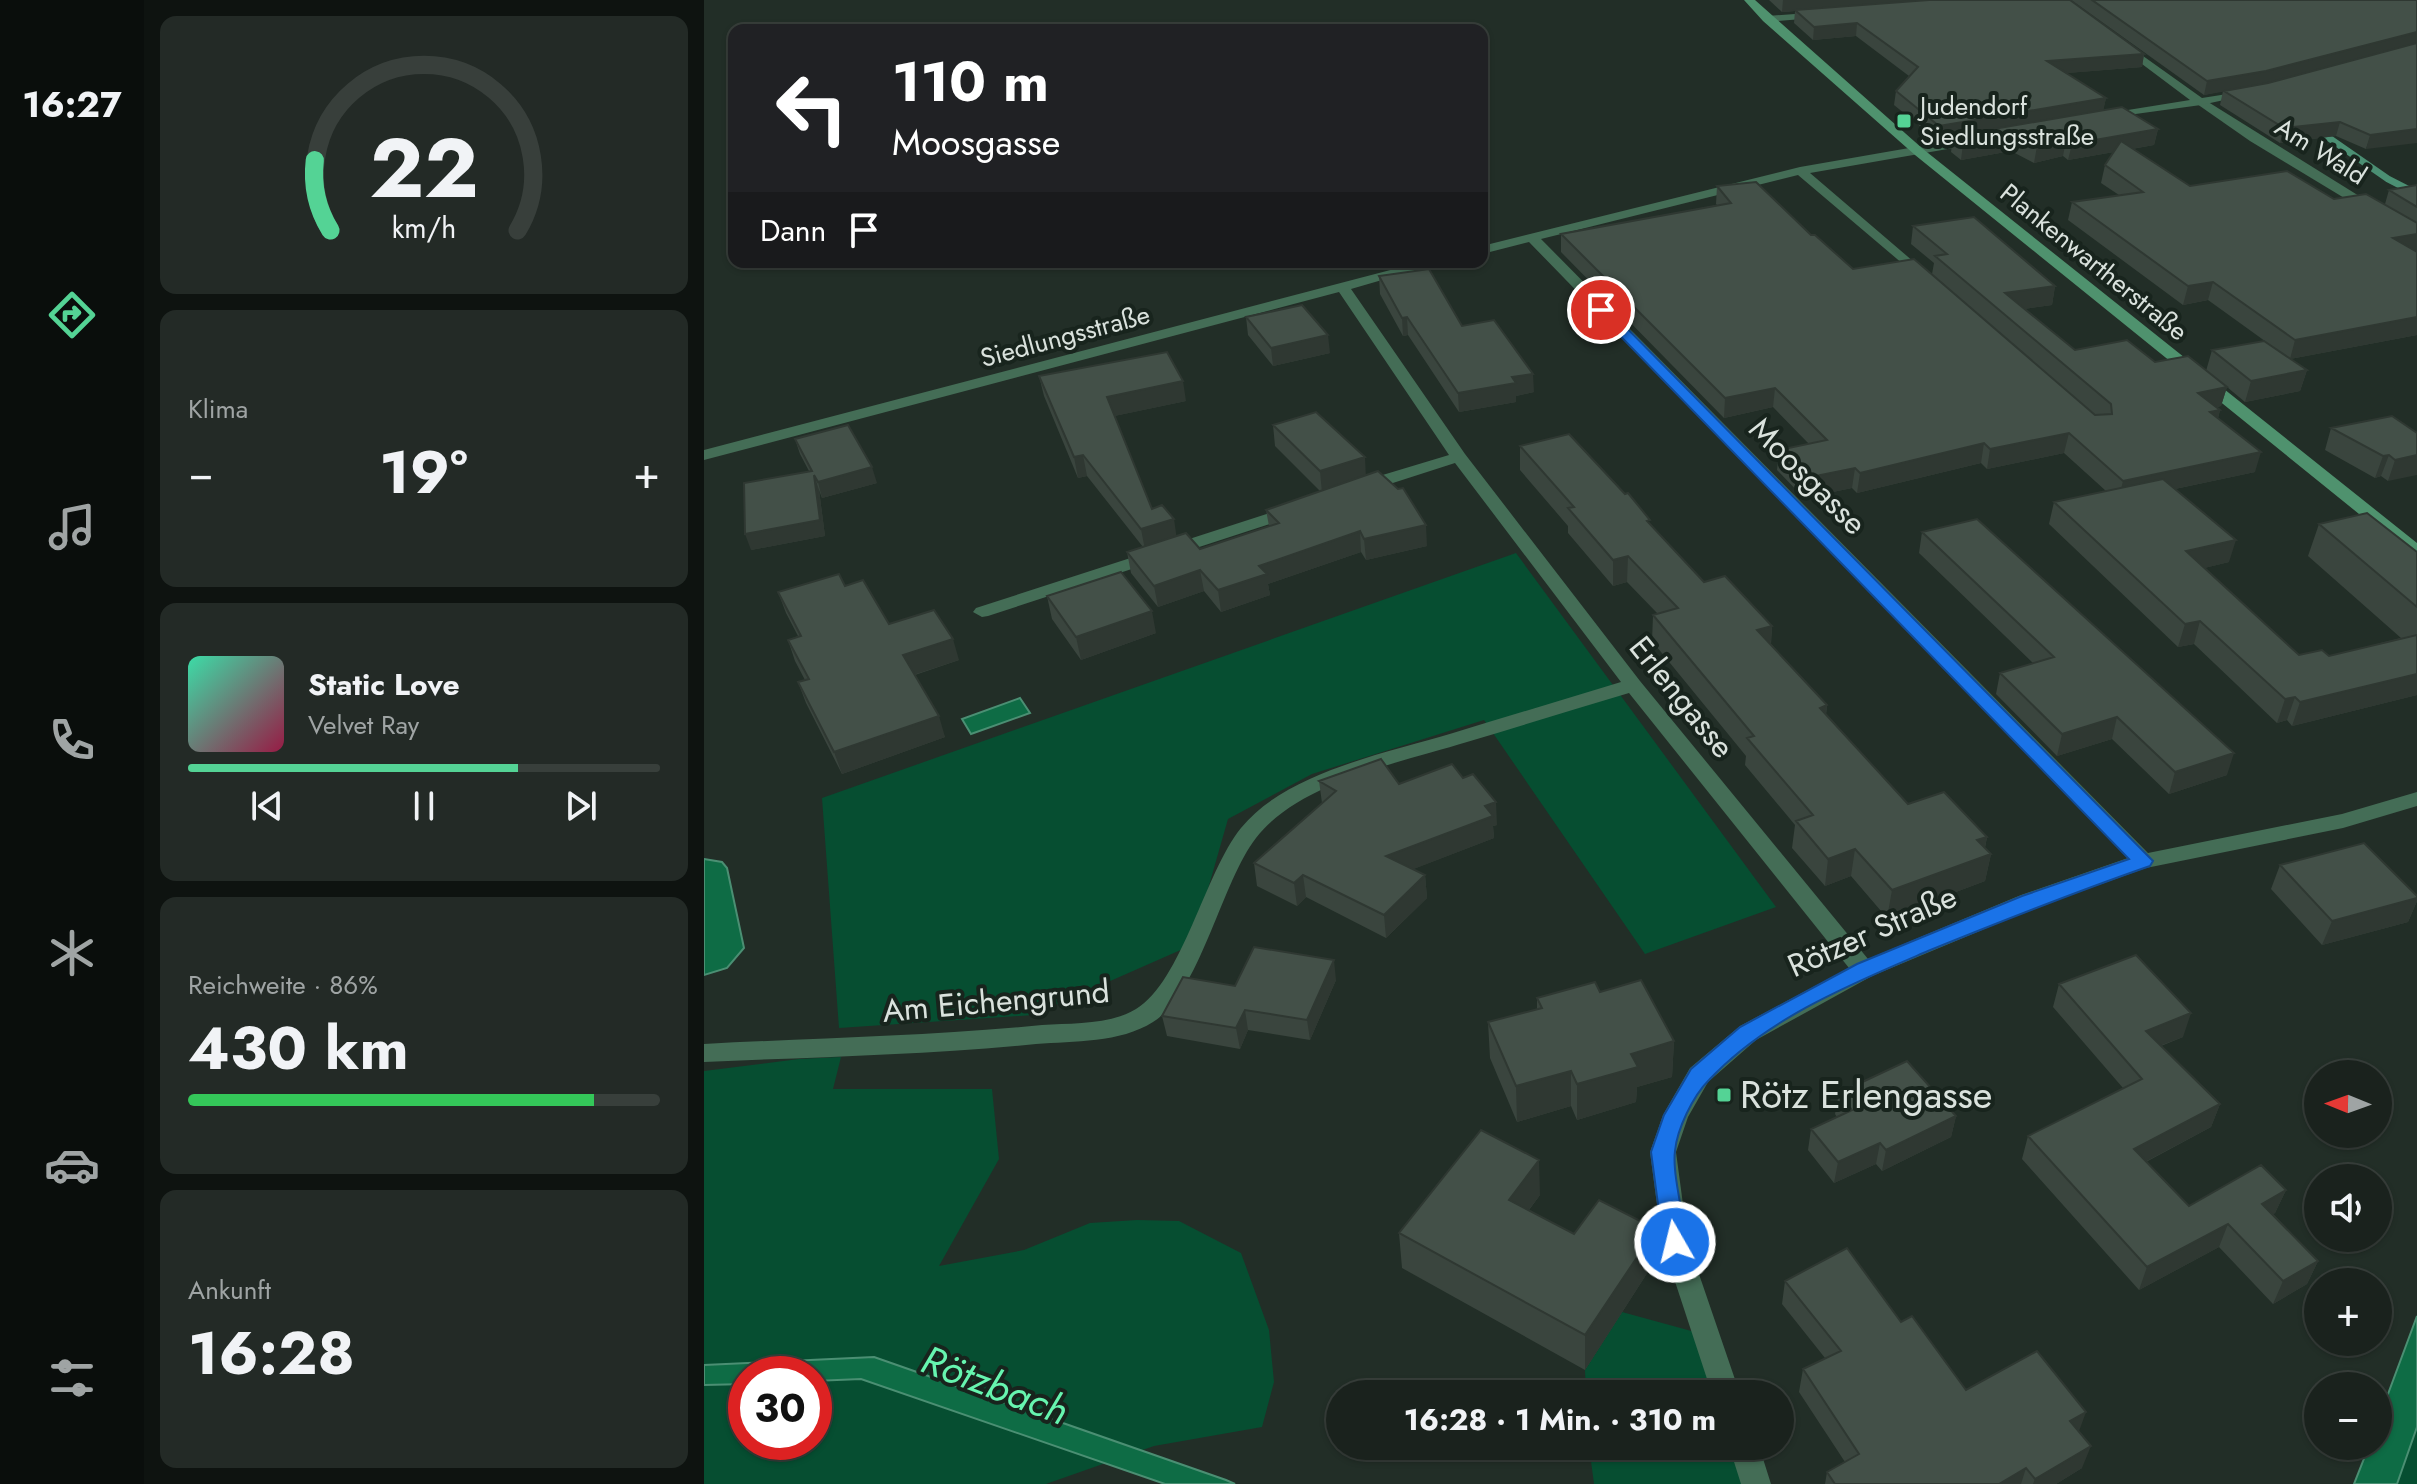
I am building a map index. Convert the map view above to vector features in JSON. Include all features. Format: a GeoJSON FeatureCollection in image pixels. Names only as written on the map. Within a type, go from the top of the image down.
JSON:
{"type":"FeatureCollection","features":[{"type":"Feature","properties":{"kind":"main road","name":"Plankenwartherstraße"},"geometry":{"type":"LineString","coordinates":[[1749,0],[1919,152],[2417,552]]}},
{"type":"Feature","properties":{"kind":"street"},"geometry":{"type":"LineString","coordinates":[[1767,19],[1837,14]]}},
{"type":"Feature","properties":{"kind":"street","name":"Am Wald"},"geometry":{"type":"LineString","coordinates":[[2117,40],[2254,138],[2417,238]]}},
{"type":"Feature","properties":{"kind":"street"},"geometry":{"type":"LineString","coordinates":[[2093,118],[2264,91]]}},
{"type":"Feature","properties":{"kind":"street"},"geometry":{"type":"LineString","coordinates":[[1488,248],[1800,171],[1991,137]]}},
{"type":"Feature","properties":{"kind":"street"},"geometry":{"type":"LineString","coordinates":[[1800,171],[1938,291]]}},
{"type":"Feature","properties":{"kind":"street","name":"Moosgasse"},"geometry":{"type":"LineString","coordinates":[[1531,237],[2143,861]]}},
{"type":"Feature","properties":{"kind":"street","name":"Siedlungsstraße"},"geometry":{"type":"LineString","coordinates":[[704,455],[1414,268]]}},
{"type":"Feature","properties":{"kind":"street","name":"Erlengasse"},"geometry":{"type":"LineString","coordinates":[[1343,287],[1459,457],[1633,685],[1864,970]]}},
{"type":"Feature","properties":{"kind":"street"},"geometry":{"type":"LineString","coordinates":[[1344,493],[1459,457]]}},
{"type":"Feature","properties":{"kind":"street"},"geometry":{"type":"LineString","coordinates":[[982,612],[1314,503]]}},
{"type":"Feature","properties":{"kind":"street","name":"Am Eichengrund"},"geometry":{"type":"LineString","coordinates":[[704,1053],[1013,1038],[1125,1023],[1144,1016],[1160,1002],[1184,962],[1239,846],[1267,815],[1286,801],[1363,767],[1633,685]]}},
{"type":"Feature","properties":{"kind":"street","name":"Rötzer Straße"},"geometry":{"type":"LineString","coordinates":[[1721,1380],[1675,1242],[1663,1152],[1676,1115],[1699,1075],[1748,1033],[1804,999],[1864,970],[2029,901],[2143,861],[2343,821],[2417,799]]}},
{"type":"Feature","properties":{"kind":"street"},"geometry":{"type":"LineString","coordinates":[[1748,1460],[1756,1484]]}},
{"type":"Feature","properties":{"kind":"shaded area"},"geometry":{"type":"Polygon","coordinates":[[[1516,553],[1776,907],[1645,954],[1484,720],[1312,774],[1228,819],[1192,945],[1033,1015],[839,1028],[822,798],[1516,553]]]}},
{"type":"Feature","properties":{"kind":"shaded area"},"geometry":{"type":"Polygon","coordinates":[[[1020,698],[1030,713],[971,734],[962,719],[1020,698]]]}},
{"type":"Feature","properties":{"kind":"shaded area"},"geometry":{"type":"Polygon","coordinates":[[[704,859],[722,862],[727,868],[744,948],[727,968],[704,975],[704,859]]]}},
{"type":"Feature","properties":{"kind":"shaded area"},"geometry":{"type":"Polygon","coordinates":[[[841,1057],[833,1089],[992,1089],[999,1159],[939,1266],[1024,1250],[1090,1223],[1179,1221],[1241,1253],[1269,1330],[1274,1382],[1262,1427],[1154,1446],[1046,1484],[704,1484],[704,1071],[841,1057]]]}},
{"type":"Feature","properties":{"kind":"shaded area"},"geometry":{"type":"Polygon","coordinates":[[[1622,1312],[1706,1335],[1721,1380],[1585,1380],[1585,1370],[1622,1312]]]}},
{"type":"Feature","properties":{"kind":"shaded area"},"geometry":{"type":"Polygon","coordinates":[[[2417,1316],[2417,1427],[2397,1484],[2354,1484],[2363,1460],[2392,1460],[2392,1383],[2417,1316]]]}},
{"type":"Feature","properties":{"kind":"shaded area"},"geometry":{"type":"Polygon","coordinates":[[[874,1357],[1235,1484],[1165,1484],[861,1379],[832,1380],[832,1359],[874,1357]]]}},
{"type":"Feature","properties":{"kind":"shaded area"},"geometry":{"type":"Polygon","coordinates":[[[728,1364],[728,1384],[704,1385],[704,1365],[728,1364]]]}},
{"type":"Feature","properties":{"kind":"shaded area"},"geometry":{"type":"Polygon","coordinates":[[[2417,1427],[2417,1484],[2397,1484],[2417,1427]]]}},
{"type":"Feature","properties":{"kind":"shaded area"},"geometry":{"type":"Polygon","coordinates":[[[1591,1460],[1748,1460],[1756,1484],[1594,1484],[1591,1460]]]}},
{"type":"Feature","properties":{"kind":"building"},"geometry":{"type":"Polygon","coordinates":[[[1929,0],[2070,0],[2144,54],[2047,61],[2106,98],[1939,126],[1896,91],[1918,67],[1857,23],[1814,27],[1795,10],[1929,0]]]}},
{"type":"Feature","properties":{"kind":"building"},"geometry":{"type":"Polygon","coordinates":[[[2092,0],[2417,0],[2417,32],[2266,71],[2207,81],[2092,0]]]}},
{"type":"Feature","properties":{"kind":"building"},"geometry":{"type":"Polygon","coordinates":[[[2417,43],[2417,129],[2370,135],[2340,122],[2284,128],[2224,91],[2268,83],[2417,43]]]}},
{"type":"Feature","properties":{"kind":"building"},"geometry":{"type":"Polygon","coordinates":[[[2122,107],[2158,129],[2072,144],[2066,140],[2037,146],[2014,134],[1963,144],[1953,136],[2122,107]]]}},
{"type":"Feature","properties":{"kind":"building"},"geometry":{"type":"Polygon","coordinates":[[[2121,141],[2190,186],[2287,171],[2334,199],[2366,194],[2417,223],[2417,234],[2393,238],[2417,252],[2417,317],[2295,340],[2213,282],[2188,286],[2072,202],[2143,192],[2105,165],[2121,141]]]}},
{"type":"Feature","properties":{"kind":"building"},"geometry":{"type":"Polygon","coordinates":[[[1756,182],[1811,235],[1815,235],[1853,269],[1914,259],[2095,415],[2112,414],[2111,404],[1935,256],[1947,254],[1913,226],[1974,217],[2055,286],[2005,293],[2075,350],[2127,340],[2155,362],[2188,356],[2227,387],[2198,393],[2220,410],[2210,412],[2261,452],[2123,481],[2069,433],[1990,449],[1984,443],[1860,473],[1855,468],[1806,478],[1779,450],[1827,440],[1775,388],[1725,398],[1561,234],[1731,203],[1717,186],[1756,182]]]}},
{"type":"Feature","properties":{"kind":"building"},"geometry":{"type":"Polygon","coordinates":[[[2417,185],[2417,207],[2389,190],[2417,185]]]}},
{"type":"Feature","properties":{"kind":"building"},"geometry":{"type":"Polygon","coordinates":[[[1429,269],[1462,326],[1494,320],[1533,374],[1512,377],[1516,383],[1458,393],[1407,317],[1402,318],[1379,276],[1429,269]]]}},
{"type":"Feature","properties":{"kind":"building"},"geometry":{"type":"Polygon","coordinates":[[[1302,305],[1328,335],[1271,348],[1246,317],[1302,305]]]}},
{"type":"Feature","properties":{"kind":"building"},"geometry":{"type":"Polygon","coordinates":[[[2264,341],[2307,370],[2251,381],[2212,350],[2264,341]]]}},
{"type":"Feature","properties":{"kind":"building"},"geometry":{"type":"Polygon","coordinates":[[[1167,352],[1183,381],[1107,397],[1152,509],[1162,505],[1174,519],[1141,529],[1083,455],[1074,457],[1039,376],[1167,352]]]}},
{"type":"Feature","properties":{"kind":"building"},"geometry":{"type":"Polygon","coordinates":[[[1316,412],[1365,457],[1320,471],[1273,425],[1316,412]]]}},
{"type":"Feature","properties":{"kind":"building"},"geometry":{"type":"Polygon","coordinates":[[[2392,416],[2417,433],[2417,455],[2395,460],[2331,428],[2392,416]]]}},
{"type":"Feature","properties":{"kind":"building"},"geometry":{"type":"Polygon","coordinates":[[[848,425],[872,467],[818,482],[814,475],[820,520],[745,534],[744,483],[812,471],[795,439],[848,425]]]}},
{"type":"Feature","properties":{"kind":"building"},"geometry":{"type":"Polygon","coordinates":[[[1569,434],[1625,494],[1628,493],[1650,520],[1647,521],[1704,582],[1725,576],[1772,626],[1757,630],[1827,705],[1820,708],[1908,804],[1944,792],[1987,837],[1977,840],[1991,854],[1892,890],[1855,849],[1828,859],[1796,821],[1813,815],[1747,738],[1754,736],[1653,615],[1678,608],[1628,556],[1613,560],[1568,508],[1574,507],[1520,446],[1569,434]]]}},
{"type":"Feature","properties":{"kind":"building"},"geometry":{"type":"Polygon","coordinates":[[[1378,471],[1398,489],[1403,488],[1426,525],[1364,539],[1360,531],[1259,566],[1267,574],[1218,590],[1200,570],[1154,586],[1127,552],[1186,533],[1200,549],[1279,523],[1266,510],[1378,471]]]}},
{"type":"Feature","properties":{"kind":"building"},"geometry":{"type":"Polygon","coordinates":[[[2163,479],[2236,540],[2186,551],[2299,655],[2322,650],[2329,656],[2417,635],[2417,674],[2300,702],[2295,697],[2285,699],[2200,621],[2185,624],[2054,502],[2163,479]]]}},
{"type":"Feature","properties":{"kind":"building"},"geometry":{"type":"Polygon","coordinates":[[[2367,513],[2417,552],[2417,607],[2319,524],[2367,513]]]}},
{"type":"Feature","properties":{"kind":"building"},"geometry":{"type":"Polygon","coordinates":[[[1977,519],[2234,753],[2175,772],[2117,717],[2062,734],[2000,673],[2054,657],[1922,532],[1977,519]]]}},
{"type":"Feature","properties":{"kind":"building"},"geometry":{"type":"Polygon","coordinates":[[[1121,572],[1152,611],[1076,637],[1047,596],[1121,572]]]}},
{"type":"Feature","properties":{"kind":"building"},"geometry":{"type":"Polygon","coordinates":[[[839,574],[845,586],[863,580],[889,624],[934,610],[953,639],[903,655],[939,716],[834,752],[798,682],[809,679],[788,640],[801,636],[778,592],[839,574]]]}},
{"type":"Feature","properties":{"kind":"building"},"geometry":{"type":"Polygon","coordinates":[[[1381,759],[1399,784],[1452,764],[1463,778],[1473,774],[1496,802],[1485,806],[1493,816],[1386,856],[1425,875],[1384,915],[1303,875],[1294,883],[1254,863],[1336,791],[1319,781],[1381,759]]]}},
{"type":"Feature","properties":{"kind":"building"},"geometry":{"type":"Polygon","coordinates":[[[2364,843],[2417,898],[2332,921],[2280,865],[2364,843]]]}},
{"type":"Feature","properties":{"kind":"building"},"geometry":{"type":"Polygon","coordinates":[[[1254,947],[1334,960],[1307,1020],[1245,1010],[1236,1028],[1162,1016],[1183,977],[1235,986],[1254,947]]]}},
{"type":"Feature","properties":{"kind":"building"},"geometry":{"type":"Polygon","coordinates":[[[2136,955],[2191,1013],[2146,1031],[2220,1104],[2134,1149],[2189,1206],[2261,1165],[2286,1190],[2262,1204],[2304,1247],[2304,1252],[2309,1252],[2318,1261],[2283,1281],[2228,1224],[2147,1267],[2028,1136],[2142,1079],[2059,984],[2136,955]]]}},
{"type":"Feature","properties":{"kind":"building"},"geometry":{"type":"Polygon","coordinates":[[[1641,980],[1674,1041],[1631,1054],[1638,1067],[1577,1084],[1571,1071],[1516,1086],[1488,1022],[1542,1008],[1537,998],[1595,982],[1600,992],[1641,980]]]}},
{"type":"Feature","properties":{"kind":"building"},"geometry":{"type":"Polygon","coordinates":[[[1907,1061],[1956,1116],[1886,1150],[1880,1143],[1838,1162],[1811,1129],[1852,1110],[1839,1093],[1907,1061]]]}},
{"type":"Feature","properties":{"kind":"building"},"geometry":{"type":"Polygon","coordinates":[[[1481,1130],[1539,1160],[1509,1200],[1574,1234],[1599,1200],[1656,1229],[1585,1335],[1399,1233],[1481,1130]]]}},
{"type":"Feature","properties":{"kind":"building"},"geometry":{"type":"Polygon","coordinates":[[[1847,1248],[1901,1322],[1912,1316],[1966,1390],[2037,1351],[2086,1412],[2070,1421],[2091,1446],[2035,1479],[2026,1468],[1999,1484],[1835,1484],[1827,1472],[1859,1454],[1803,1369],[1841,1351],[1785,1281],[1847,1248]]]}},
{"type":"Feature","properties":{"kind":"waterway"},"geometry":{"type":"LineString","coordinates":[[2316,129],[2388,179],[2417,194]]}},
{"type":"Feature","properties":{"kind":"place","name":"Judendorf Siedlungsstraße"},"geometry":{"type":"Point","coordinates":[1904,121]}},
{"type":"Feature","properties":{"kind":"place","name":"Rötz Erlengasse"},"geometry":{"type":"Point","coordinates":[1724,1095]}},
{"type":"Feature","properties":{"kind":"route"},"geometry":{"type":"LineString","coordinates":[[1601,310],[2143,861],[2029,901],[1864,970],[1804,999],[1748,1033],[1699,1075],[1676,1115],[1663,1152],[1675,1242]]}},
{"type":"Feature","properties":{"kind":"water label","name":"Rötzbach"},"geometry":{"type":"Point","coordinates":[995,1385]}}]}
